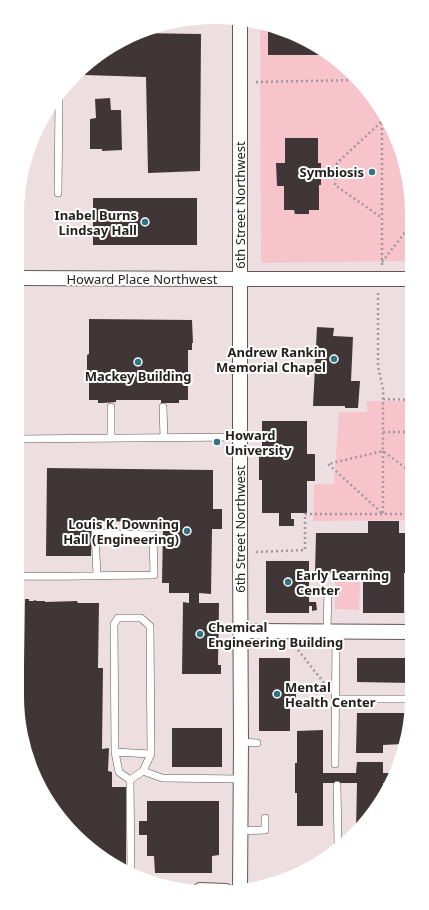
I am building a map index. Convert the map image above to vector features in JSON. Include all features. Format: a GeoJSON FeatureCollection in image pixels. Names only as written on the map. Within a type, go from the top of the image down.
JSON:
{"type":"FeatureCollection","features":[{"type":"Feature","properties":{"kind":"street","name":"6th Street Northwest"},"geometry":{"type":"LineString","coordinates":[[240,26],[240,884]]}},
{"type":"Feature","properties":{"kind":"street","name":"Howard Place Northwest"},"geometry":{"type":"LineString","coordinates":[[24,278],[405,279]]}},
{"type":"Feature","properties":{"kind":"street"},"geometry":{"type":"LineString","coordinates":[[241,631],[405,632]]}},
{"type":"Feature","properties":{"kind":"lane"},"geometry":{"type":"LineString","coordinates":[[58,193],[59,105]]}},
{"type":"Feature","properties":{"kind":"lane"},"geometry":{"type":"LineString","coordinates":[[111,407],[111,438]]}},
{"type":"Feature","properties":{"kind":"lane"},"geometry":{"type":"LineString","coordinates":[[163,407],[164,438]]}},
{"type":"Feature","properties":{"kind":"lane"},"geometry":{"type":"LineString","coordinates":[[24,439],[240,437]]}},
{"type":"Feature","properties":{"kind":"lane"},"geometry":{"type":"LineString","coordinates":[[24,576],[154,575],[153,535],[96,533],[97,575]]}},
{"type":"Feature","properties":{"kind":"lane"},"geometry":{"type":"LineString","coordinates":[[315,590],[328,590],[332,631],[335,699],[335,764]]}},
{"type":"Feature","properties":{"kind":"lane"},"geometry":{"type":"LineString","coordinates":[[118,618],[141,618],[150,626],[151,754],[143,771],[130,780],[119,772],[116,752],[114,624],[118,618]]}},
{"type":"Feature","properties":{"kind":"lane"},"geometry":{"type":"LineString","coordinates":[[335,699],[405,699]]}},
{"type":"Feature","properties":{"kind":"lane"},"geometry":{"type":"LineString","coordinates":[[241,742],[257,742]]}},
{"type":"Feature","properties":{"kind":"lane"},"geometry":{"type":"LineString","coordinates":[[116,752],[151,754]]}},
{"type":"Feature","properties":{"kind":"lane"},"geometry":{"type":"LineString","coordinates":[[143,771],[162,778],[241,779]]}},
{"type":"Feature","properties":{"kind":"lane"},"geometry":{"type":"LineString","coordinates":[[130,780],[131,866]]}},
{"type":"Feature","properties":{"kind":"lane"},"geometry":{"type":"LineString","coordinates":[[337,785],[338,841]]}},
{"type":"Feature","properties":{"kind":"lane"},"geometry":{"type":"LineString","coordinates":[[240,831],[265,830],[265,818]]}},
{"type":"Feature","properties":{"kind":"path"},"geometry":{"type":"LineString","coordinates":[[256,82],[349,80]]}},
{"type":"Feature","properties":{"kind":"path"},"geometry":{"type":"LineString","coordinates":[[381,123],[337,163],[335,185],[382,218]]}},
{"type":"Feature","properties":{"kind":"path"},"geometry":{"type":"LineString","coordinates":[[382,124],[382,263],[405,233]]}},
{"type":"Feature","properties":{"kind":"path"},"geometry":{"type":"LineString","coordinates":[[378,293],[378,366],[383,389],[383,514]]}},
{"type":"Feature","properties":{"kind":"path"},"geometry":{"type":"LineString","coordinates":[[383,399],[405,400]]}},
{"type":"Feature","properties":{"kind":"path"},"geometry":{"type":"LineString","coordinates":[[383,432],[405,432]]}},
{"type":"Feature","properties":{"kind":"path"},"geometry":{"type":"LineString","coordinates":[[383,451],[405,468]]}},
{"type":"Feature","properties":{"kind":"path"},"geometry":{"type":"LineString","coordinates":[[383,451],[328,464],[383,514]]}},
{"type":"Feature","properties":{"kind":"path"},"geometry":{"type":"LineString","coordinates":[[256,552],[305,550],[305,514],[405,514]]}},
{"type":"Feature","properties":{"kind":"path"},"geometry":{"type":"LineString","coordinates":[[294,644],[325,684]]}},
{"type":"Feature","properties":{"kind":"shaded area"},"geometry":{"type":"Polygon","coordinates":[[[260,29],[276,34],[299,44],[320,56],[340,71],[358,89],[379,119],[395,153],[399,165],[405,202],[405,261],[261,263],[260,29]]]}},
{"type":"Feature","properties":{"kind":"shaded area"},"geometry":{"type":"Polygon","coordinates":[[[367,401],[405,401],[405,520],[313,521],[314,484],[334,484],[339,412],[367,412],[367,401]]]}},
{"type":"Feature","properties":{"kind":"shaded area"},"geometry":{"type":"Polygon","coordinates":[[[335,581],[360,582],[359,610],[335,609],[335,581]]]}},
{"type":"Feature","properties":{"kind":"building"},"geometry":{"type":"Polygon","coordinates":[[[268,31],[299,44],[318,55],[268,55],[268,31]]]}},
{"type":"Feature","properties":{"kind":"building"},"geometry":{"type":"Polygon","coordinates":[[[153,34],[201,34],[200,171],[148,173],[146,77],[85,75],[109,56],[130,44],[153,34]]]}},
{"type":"Feature","properties":{"kind":"building"},"geometry":{"type":"Polygon","coordinates":[[[110,98],[111,110],[121,110],[122,150],[102,151],[102,149],[90,149],[90,119],[96,118],[95,99],[110,98]]]}},
{"type":"Feature","properties":{"kind":"building"},"geometry":{"type":"Polygon","coordinates":[[[285,138],[318,138],[318,163],[321,163],[319,210],[309,210],[309,214],[295,214],[294,210],[284,210],[284,186],[277,186],[276,163],[285,163],[285,138]]]}},
{"type":"Feature","properties":{"kind":"building","name":"Inabel Burns Lindsay Hall"},"geometry":{"type":"Polygon","coordinates":[[[93,198],[197,198],[197,245],[93,245],[93,198]]]}},
{"type":"Feature","properties":{"kind":"building","name":"Mackey Building"},"geometry":{"type":"Polygon","coordinates":[[[89,319],[192,320],[193,343],[192,350],[188,350],[188,400],[179,400],[179,403],[161,403],[161,400],[116,400],[116,402],[98,403],[98,400],[89,400],[89,372],[87,372],[87,355],[89,354],[89,319]]]}},
{"type":"Feature","properties":{"kind":"building","name":"Andrew Rankin Memorial Chapel"},"geometry":{"type":"Polygon","coordinates":[[[317,327],[334,328],[333,336],[353,337],[351,381],[360,381],[358,408],[345,408],[345,406],[313,406],[317,327]]]}},
{"type":"Feature","properties":{"kind":"building"},"geometry":{"type":"Polygon","coordinates":[[[262,421],[307,421],[307,454],[315,454],[315,481],[307,481],[307,513],[291,513],[291,519],[294,519],[294,526],[279,526],[279,513],[262,513],[262,480],[259,480],[259,454],[262,454],[262,421]]]}},
{"type":"Feature","properties":{"kind":"building","name":"Louis K. Downing Hall (Engineering)"},"geometry":{"type":"Polygon","coordinates":[[[47,468],[213,470],[213,509],[222,509],[222,529],[212,529],[211,594],[199,593],[199,603],[219,603],[218,665],[221,665],[221,674],[182,674],[183,602],[189,603],[189,593],[169,593],[169,583],[162,583],[163,528],[154,528],[154,522],[92,521],[91,556],[46,556],[47,468]]]}},
{"type":"Feature","properties":{"kind":"building"},"geometry":{"type":"Polygon","coordinates":[[[368,521],[399,521],[399,533],[405,533],[404,613],[363,613],[363,573],[315,573],[316,533],[368,533],[368,521]]]}},
{"type":"Feature","properties":{"kind":"building","name":"Early Learning Center"},"geometry":{"type":"Polygon","coordinates":[[[266,561],[309,561],[309,602],[316,602],[317,610],[312,611],[312,606],[309,606],[309,613],[266,613],[266,561]]]}},
{"type":"Feature","properties":{"kind":"building"},"geometry":{"type":"Polygon","coordinates":[[[25,599],[29,599],[29,601],[36,600],[45,602],[77,601],[78,603],[99,603],[98,668],[103,668],[102,749],[109,748],[108,771],[112,772],[112,787],[126,787],[126,864],[99,847],[71,821],[56,801],[44,780],[30,745],[24,708],[25,599]]]}},
{"type":"Feature","properties":{"kind":"building","name":"Mental Health Center"},"geometry":{"type":"Polygon","coordinates":[[[259,658],[290,658],[290,689],[296,689],[296,699],[290,700],[290,731],[259,731],[259,658]]]}},
{"type":"Feature","properties":{"kind":"building"},"geometry":{"type":"Polygon","coordinates":[[[357,658],[405,658],[405,683],[357,682],[357,658]]]}},
{"type":"Feature","properties":{"kind":"building"},"geometry":{"type":"Polygon","coordinates":[[[357,713],[404,713],[399,744],[383,745],[383,753],[356,753],[357,713]]]}},
{"type":"Feature","properties":{"kind":"building"},"geometry":{"type":"Polygon","coordinates":[[[172,728],[222,728],[222,767],[172,767],[172,728]]]}},
{"type":"Feature","properties":{"kind":"building"},"geometry":{"type":"Polygon","coordinates":[[[323,730],[323,773],[356,773],[357,762],[383,762],[383,773],[388,773],[385,780],[373,801],[356,823],[357,783],[323,783],[323,826],[297,826],[295,763],[297,763],[297,731],[323,730]]]}},
{"type":"Feature","properties":{"kind":"building"},"geometry":{"type":"Polygon","coordinates":[[[147,801],[219,801],[219,855],[212,856],[212,873],[155,873],[154,856],[147,856],[147,835],[139,835],[139,821],[147,821],[147,801]]]}},
{"type":"Feature","properties":{"kind":"place","name":"Symbiosis"},"geometry":{"type":"Point","coordinates":[372,172]}},
{"type":"Feature","properties":{"kind":"place","name":"Inabel Burns Lindsay Hall"},"geometry":{"type":"Point","coordinates":[145,222]}},
{"type":"Feature","properties":{"kind":"place","name":"Andrew Rankin Memorial Chapel"},"geometry":{"type":"Point","coordinates":[334,359]}},
{"type":"Feature","properties":{"kind":"place","name":"Mackey Building"},"geometry":{"type":"Point","coordinates":[138,362]}},
{"type":"Feature","properties":{"kind":"place","name":"Howard University"},"geometry":{"type":"Point","coordinates":[217,442]}},
{"type":"Feature","properties":{"kind":"place","name":"Louis K. Downing Hall (Engineering)"},"geometry":{"type":"Point","coordinates":[187,531]}},
{"type":"Feature","properties":{"kind":"place","name":"Early Learning Center"},"geometry":{"type":"Point","coordinates":[288,582]}},
{"type":"Feature","properties":{"kind":"place","name":"Chemical Engineering Building"},"geometry":{"type":"Point","coordinates":[200,634]}},
{"type":"Feature","properties":{"kind":"place","name":"Mental Health Center"},"geometry":{"type":"Point","coordinates":[277,694]}}]}
